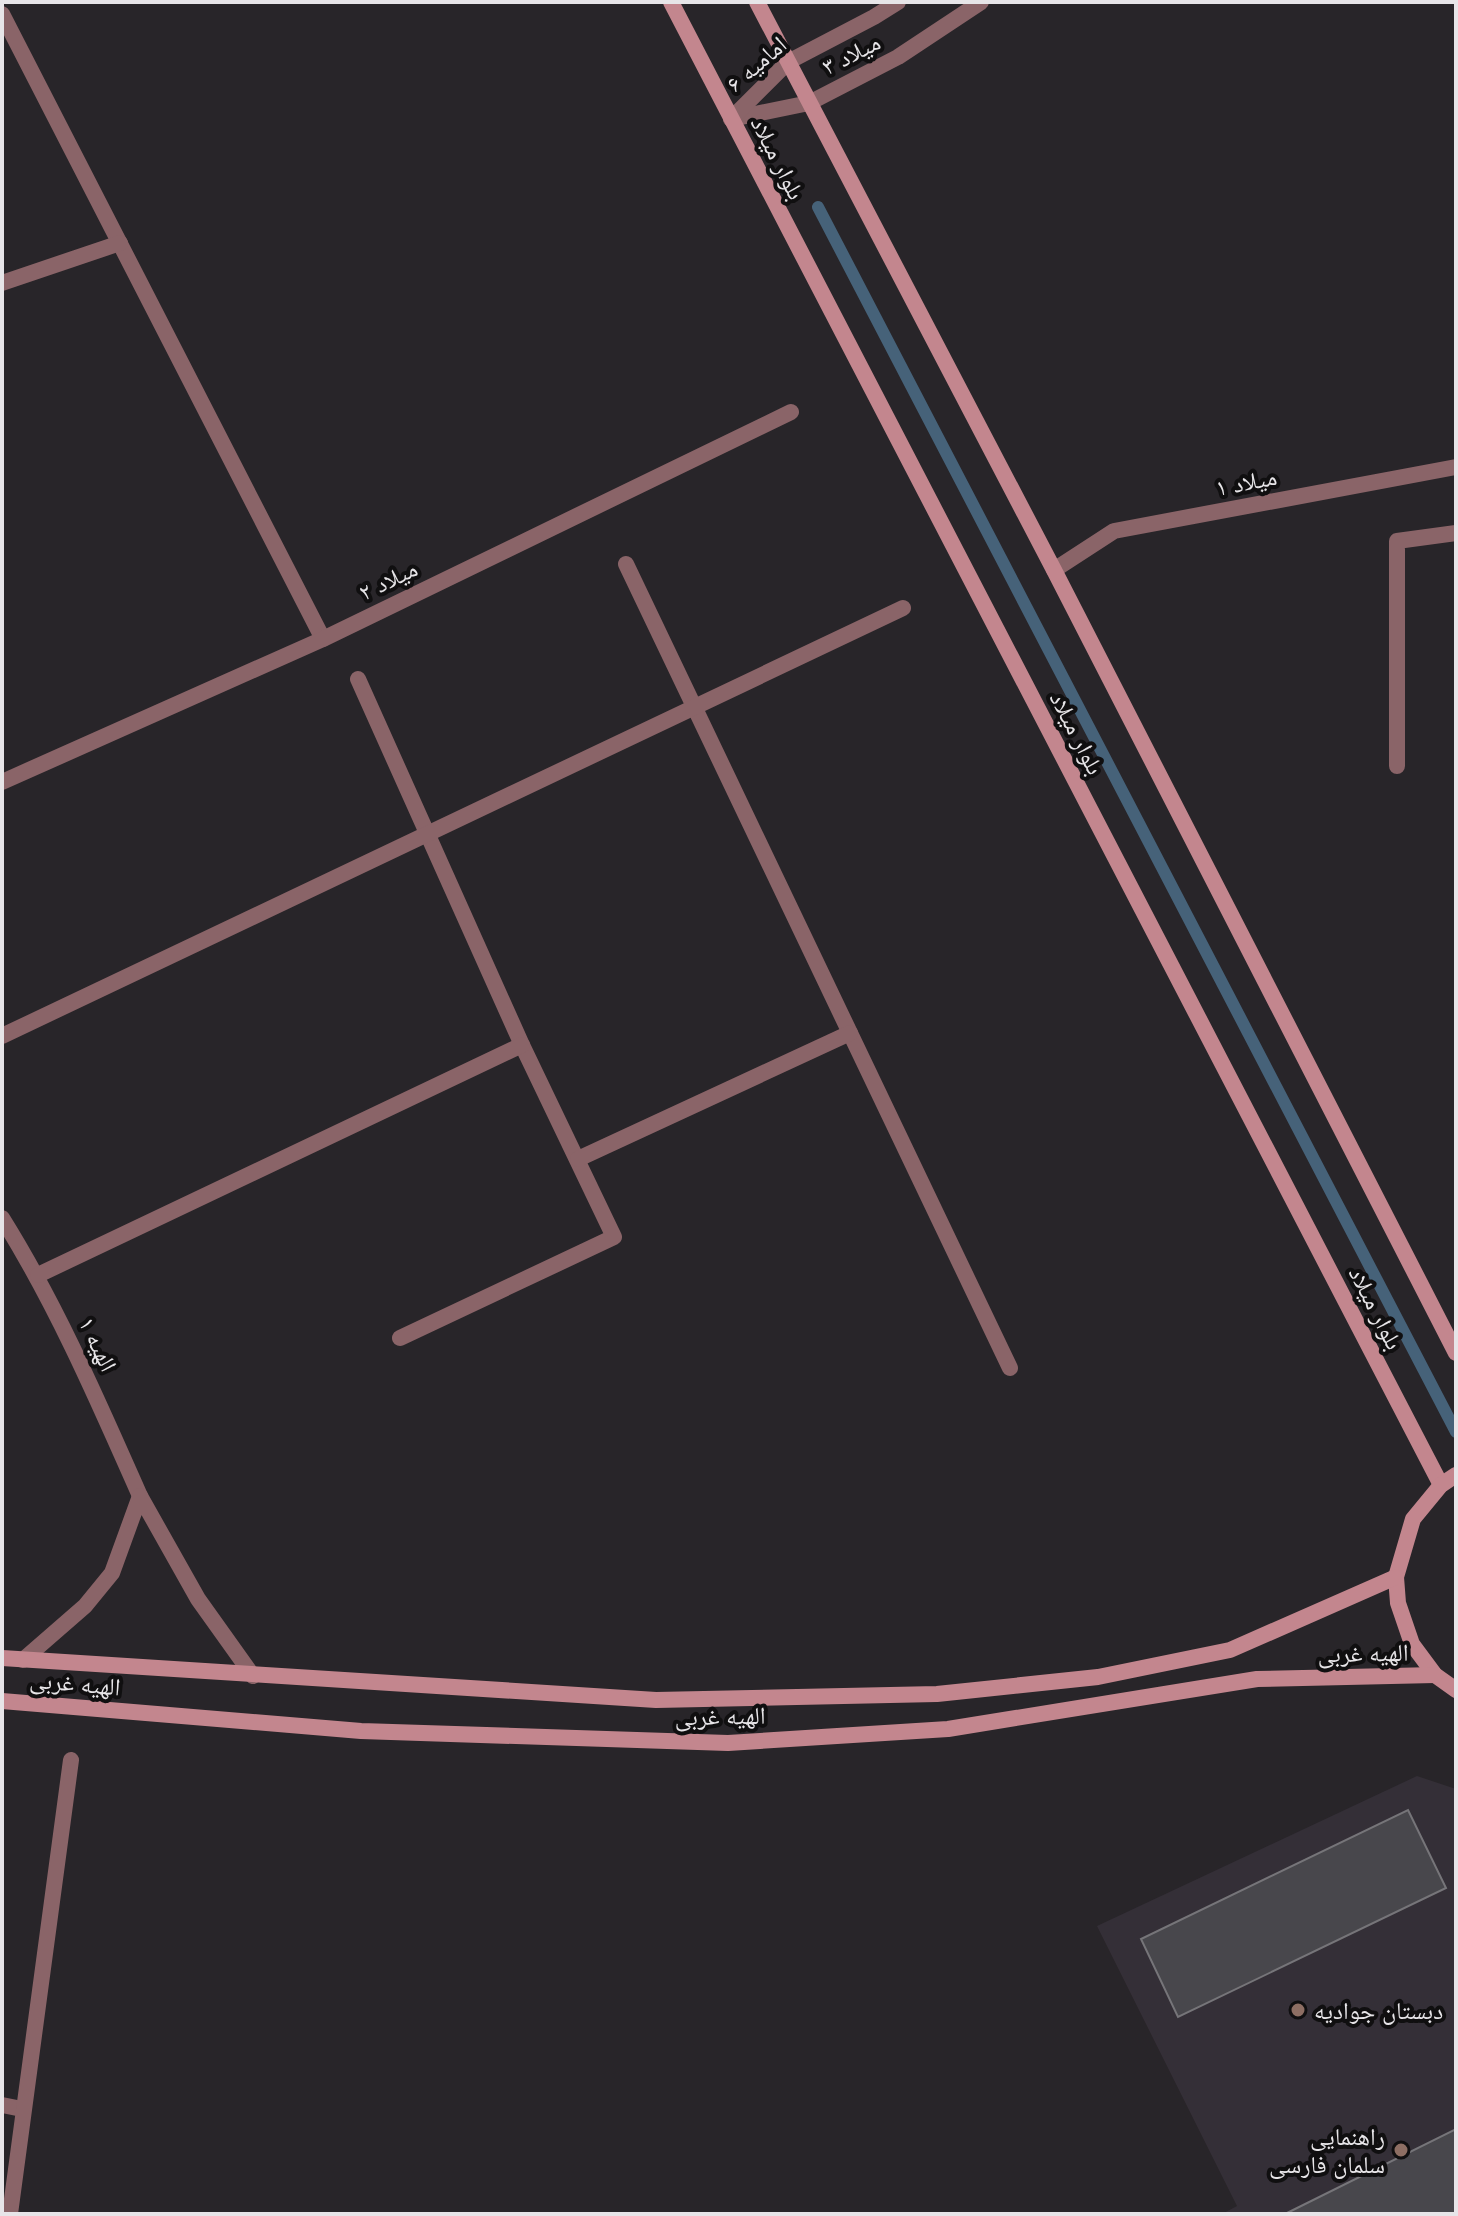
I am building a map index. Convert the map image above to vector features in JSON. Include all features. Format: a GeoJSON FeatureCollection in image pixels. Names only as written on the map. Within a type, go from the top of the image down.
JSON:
{"type":"FeatureCollection","features":[{"type":"Feature","properties":{"kind":"main road","name":"بلوار میلاد"},"geometry":{"type":"LineString","coordinates":[[671,2],[1441,1485]]}},
{"type":"Feature","properties":{"kind":"main road"},"geometry":{"type":"LineString","coordinates":[[757,2],[1054,570],[1456,1353]]}},
{"type":"Feature","properties":{"kind":"main road"},"geometry":{"type":"LineString","coordinates":[[1456,1475],[1441,1485],[1413,1519],[1396,1577],[1398,1603],[1412,1644],[1435,1675],[1456,1690]]}},
{"type":"Feature","properties":{"kind":"main road","name":"الهیه غربی"},"geometry":{"type":"LineString","coordinates":[[2,1658],[656,1700],[937,1694],[1098,1677],[1230,1650],[1396,1577]]}},
{"type":"Feature","properties":{"kind":"main road","name":"الهیه غربی"},"geometry":{"type":"LineString","coordinates":[[2,1701],[361,1731],[728,1743],[948,1729],[1257,1679],[1435,1675]]}},
{"type":"Feature","properties":{"kind":"street","name":"امامیه ۶"},"geometry":{"type":"LineString","coordinates":[[731,119],[788,62],[898,2]]}},
{"type":"Feature","properties":{"kind":"street","name":"میلاد ۳"},"geometry":{"type":"LineString","coordinates":[[731,119],[809,103],[898,57],[981,2]]}},
{"type":"Feature","properties":{"kind":"street"},"geometry":{"type":"LineString","coordinates":[[2,14],[8,41],[120,243],[323,639]]}},
{"type":"Feature","properties":{"kind":"street"},"geometry":{"type":"LineString","coordinates":[[2,283],[120,243]]}},
{"type":"Feature","properties":{"kind":"street","name":"میلاد ۲"},"geometry":{"type":"LineString","coordinates":[[2,782],[323,639],[791,412]]}},
{"type":"Feature","properties":{"kind":"street","name":"میلاد ۱"},"geometry":{"type":"LineString","coordinates":[[1054,570],[1114,531],[1456,467]]}},
{"type":"Feature","properties":{"kind":"street"},"geometry":{"type":"LineString","coordinates":[[1397,766],[1397,541],[1456,533]]}},
{"type":"Feature","properties":{"kind":"street"},"geometry":{"type":"LineString","coordinates":[[626,564],[1010,1368]]}},
{"type":"Feature","properties":{"kind":"street"},"geometry":{"type":"LineString","coordinates":[[2,1036],[903,608]]}},
{"type":"Feature","properties":{"kind":"street"},"geometry":{"type":"LineString","coordinates":[[358,679],[522,1045],[614,1237],[400,1338]]}},
{"type":"Feature","properties":{"kind":"street"},"geometry":{"type":"LineString","coordinates":[[578,1159],[850,1033]]}},
{"type":"Feature","properties":{"kind":"street"},"geometry":{"type":"LineString","coordinates":[[38,1275],[522,1045]]}},
{"type":"Feature","properties":{"kind":"street","name":"الهیه ۱"},"geometry":{"type":"LineString","coordinates":[[2,1218],[38,1275],[140,1496],[198,1599],[253,1676]]}},
{"type":"Feature","properties":{"kind":"street"},"geometry":{"type":"LineString","coordinates":[[23,1660],[85,1606],[112,1573],[140,1496]]}},
{"type":"Feature","properties":{"kind":"street"},"geometry":{"type":"LineString","coordinates":[[10,2214],[71,1760]]}},
{"type":"Feature","properties":{"kind":"street"},"geometry":{"type":"LineString","coordinates":[[2,2105],[22,2109]]}},
{"type":"Feature","properties":{"kind":"shaded area","name":"دبستان جوادیه"},"geometry":{"type":"Polygon","coordinates":[[[1417,1776],[1456,1789],[1456,2214],[1222,2214],[1237,2206],[1097,1926],[1417,1776]]]}},
{"type":"Feature","properties":{"kind":"building"},"geometry":{"type":"Polygon","coordinates":[[[1408,1810],[1446,1888],[1178,2017],[1141,1939],[1408,1810]]]}},
{"type":"Feature","properties":{"kind":"building"},"geometry":{"type":"Polygon","coordinates":[[[1456,2129],[1456,2214],[1285,2214],[1456,2129]]]}},
{"type":"Feature","properties":{"kind":"waterway"},"geometry":{"type":"LineString","coordinates":[[818,207],[1456,1432]]}},
{"type":"Feature","properties":{"kind":"place","name":"دبستان جوادیه"},"geometry":{"type":"Point","coordinates":[1298,2010]}},
{"type":"Feature","properties":{"kind":"place","name":"راهنمایی سلمان فارسی"},"geometry":{"type":"Point","coordinates":[1401,2150]}}]}
